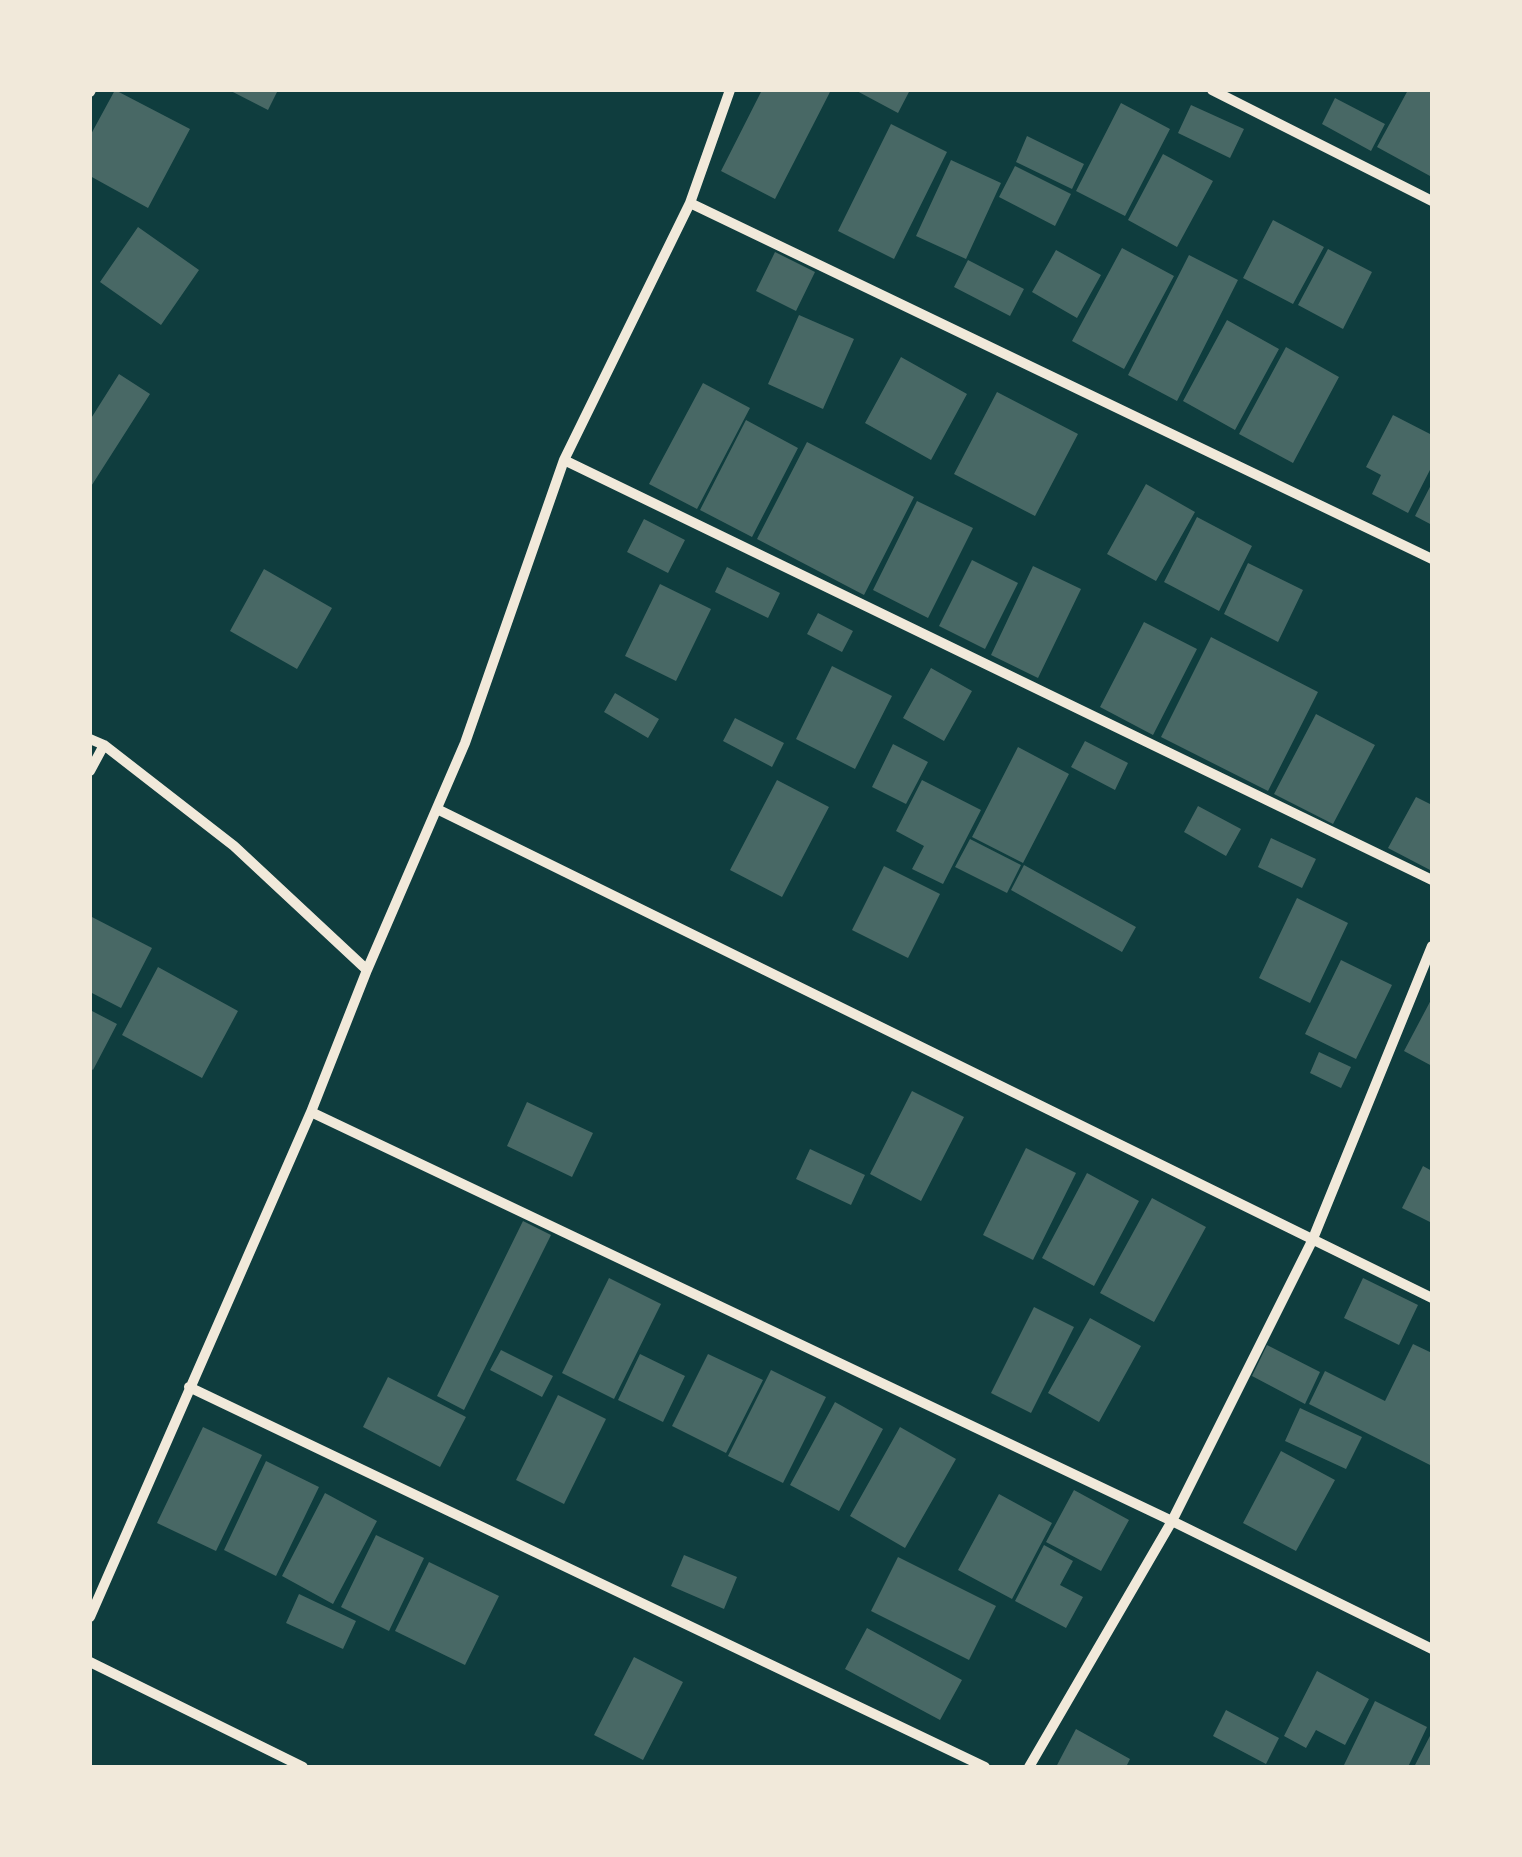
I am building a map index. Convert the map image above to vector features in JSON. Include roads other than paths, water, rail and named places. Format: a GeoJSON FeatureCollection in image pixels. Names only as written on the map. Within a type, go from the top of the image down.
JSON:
{"type":"FeatureCollection","features":[{"type":"Feature","properties":{"kind":"street"},"geometry":{"type":"LineString","coordinates":[[90,1617],[311,1112],[465,742],[564,460],[690,202],[730,90]]}},
{"type":"Feature","properties":{"kind":"street"},"geometry":{"type":"LineString","coordinates":[[1212,90],[1432,201]]}},
{"type":"Feature","properties":{"kind":"street"},"geometry":{"type":"LineString","coordinates":[[690,202],[1432,559]]}},
{"type":"Feature","properties":{"kind":"street"},"geometry":{"type":"LineString","coordinates":[[564,460],[1432,880]]}},
{"type":"Feature","properties":{"kind":"street"},"geometry":{"type":"LineString","coordinates":[[90,739],[104,745],[234,846],[368,970]]}},
{"type":"Feature","properties":{"kind":"street"},"geometry":{"type":"LineString","coordinates":[[90,771],[104,745]]}},
{"type":"Feature","properties":{"kind":"street"},"geometry":{"type":"LineString","coordinates":[[436,809],[1432,1298]]}},
{"type":"Feature","properties":{"kind":"street"},"geometry":{"type":"LineString","coordinates":[[1028,1767],[1172,1521],[1312,1240],[1432,946]]}},
{"type":"Feature","properties":{"kind":"street"},"geometry":{"type":"LineString","coordinates":[[311,1112],[1172,1521],[1432,1649]]}},
{"type":"Feature","properties":{"kind":"street"},"geometry":{"type":"LineString","coordinates":[[189,1387],[986,1767]]}},
{"type":"Feature","properties":{"kind":"street"},"geometry":{"type":"LineString","coordinates":[[90,1662],[303,1767]]}}]}
